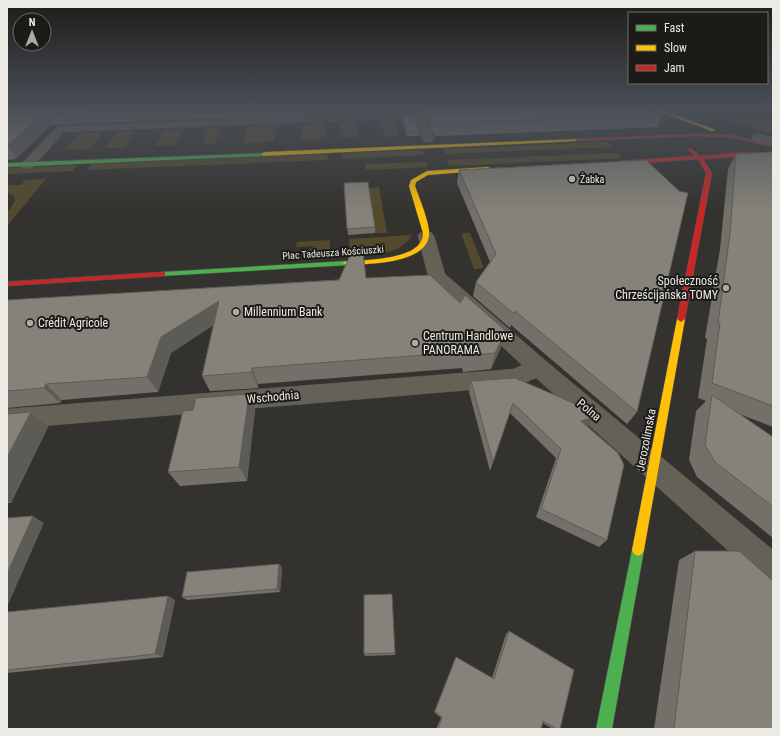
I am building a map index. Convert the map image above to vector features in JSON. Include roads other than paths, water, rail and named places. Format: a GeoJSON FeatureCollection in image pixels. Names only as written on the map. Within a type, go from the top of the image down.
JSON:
{"type":"FeatureCollection","features":[{"type":"Feature","properties":{"kind":"street"},"geometry":{"type":"LineString","coordinates":[[28,165],[48,143]]}},
{"type":"Feature","properties":{"kind":"street"},"geometry":{"type":"LineString","coordinates":[[7,166],[512,143]]}},
{"type":"Feature","properties":{"kind":"street"},"geometry":{"type":"LineString","coordinates":[[679,143],[703,158]]}},
{"type":"Feature","properties":{"kind":"street"},"geometry":{"type":"LineString","coordinates":[[703,158],[725,148],[729,143]]}},
{"type":"Feature","properties":{"kind":"street"},"geometry":{"type":"LineString","coordinates":[[748,143],[773,154]]}},
{"type":"Feature","properties":{"kind":"street"},"geometry":{"type":"LineString","coordinates":[[612,163],[746,154],[773,154]]}},
{"type":"Feature","properties":{"kind":"street","name":"Jerozolimska"},"geometry":{"type":"LineString","coordinates":[[604,729],[709,173],[703,158]]}},
{"type":"Feature","properties":{"kind":"street"},"geometry":{"type":"LineString","coordinates":[[426,236],[412,186],[413,181],[427,173],[495,169]]}},
{"type":"Feature","properties":{"kind":"street","name":"Polna"},"geometry":{"type":"LineString","coordinates":[[426,236],[437,276],[538,367],[773,570]]}},
{"type":"Feature","properties":{"kind":"street","name":"Plac Tadeusza Kościuszki"},"geometry":{"type":"LineString","coordinates":[[7,284],[382,261],[412,253],[422,246],[426,236]]}},
{"type":"Feature","properties":{"kind":"street","name":"Wschodnia"},"geometry":{"type":"LineString","coordinates":[[7,419],[517,377],[538,367]]}},
{"type":"Feature","properties":{"kind":"place","name":"Żabka"},"geometry":{"type":"Point","coordinates":[572,179]}},
{"type":"Feature","properties":{"kind":"place","name":"Społeczność Chrześcijańska TOMY"},"geometry":{"type":"Point","coordinates":[726,288]}},
{"type":"Feature","properties":{"kind":"place","name":"Millennium Bank"},"geometry":{"type":"Point","coordinates":[236,312]}},
{"type":"Feature","properties":{"kind":"place","name":"Crédit Agricole"},"geometry":{"type":"Point","coordinates":[30,323]}},
{"type":"Feature","properties":{"kind":"place","name":"Centrum Handlowe PANORAMA"},"geometry":{"type":"Point","coordinates":[415,343]}}]}
